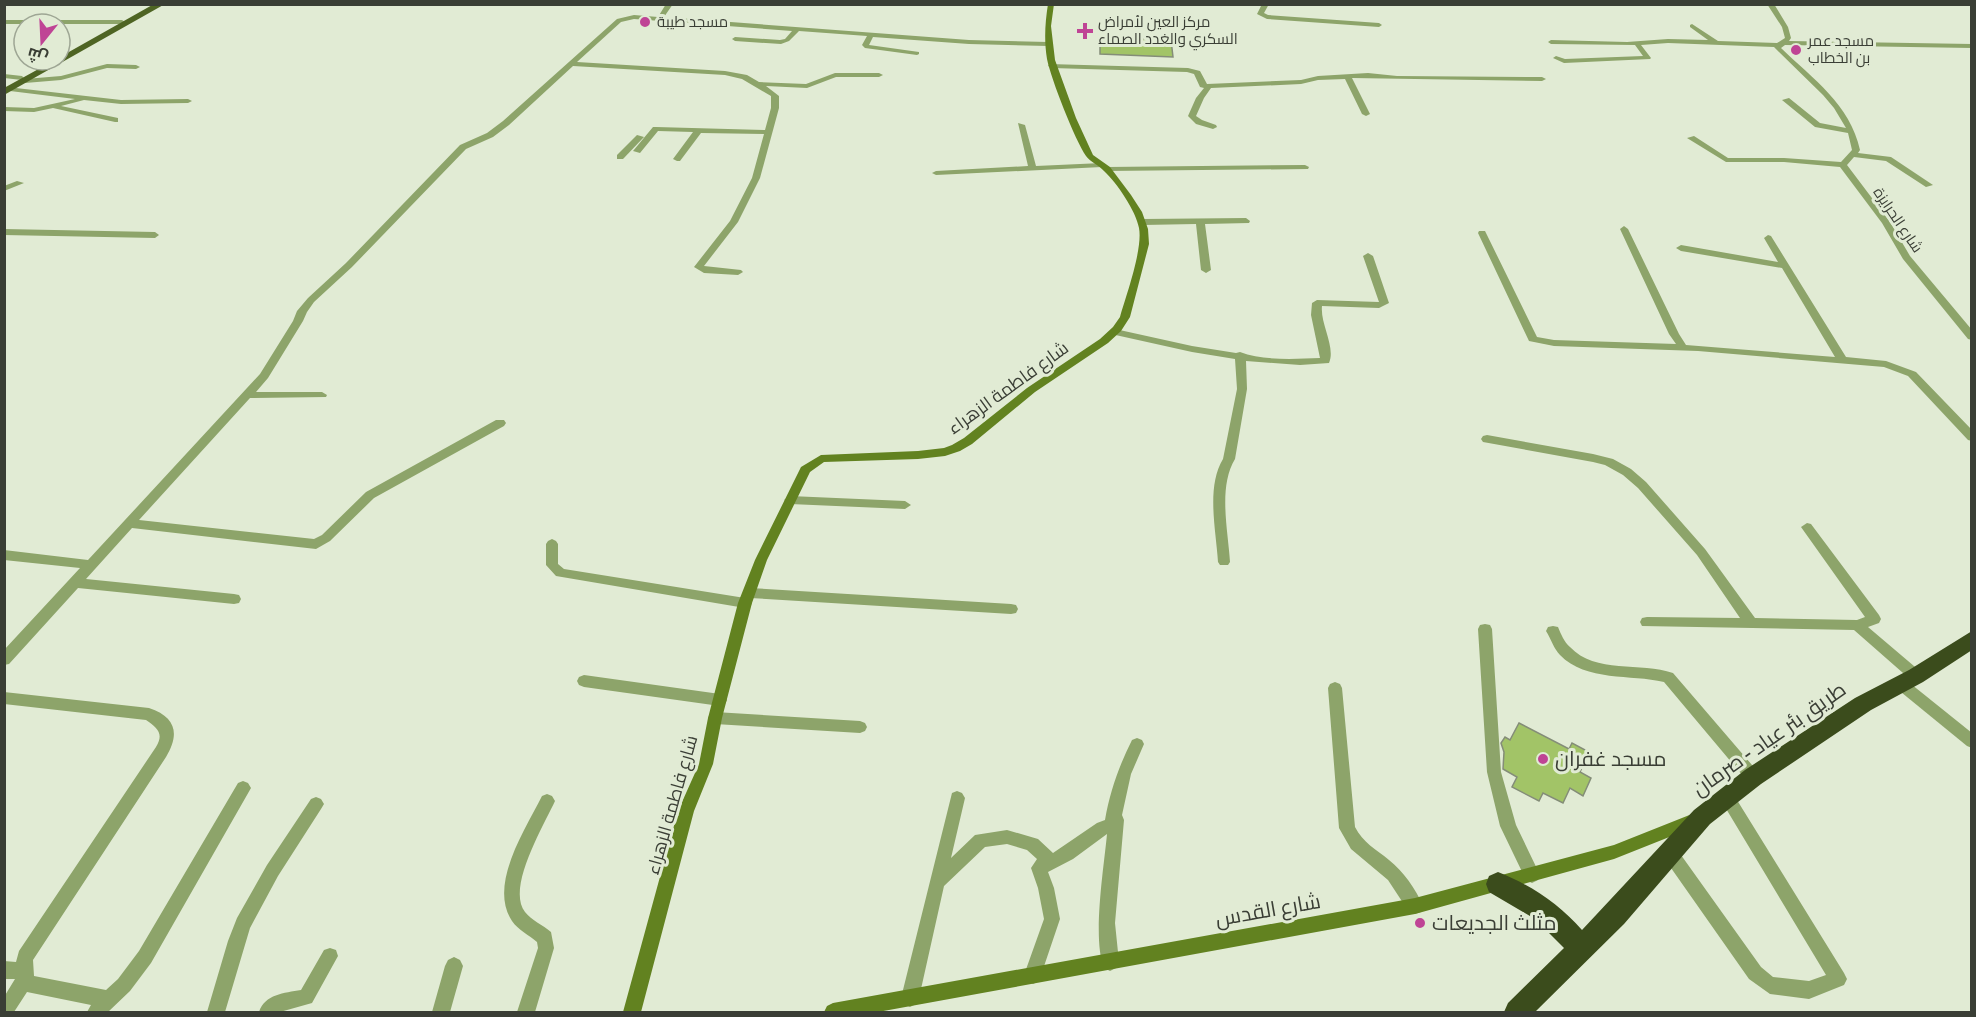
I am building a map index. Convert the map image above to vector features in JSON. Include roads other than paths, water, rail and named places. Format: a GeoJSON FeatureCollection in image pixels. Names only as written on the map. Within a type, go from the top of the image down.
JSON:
{"type":"FeatureCollection","features":[{"type":"Feature","properties":{"kind":"highway","name":"طريق بئر عياد - صرمان"},"geometry":{"type":"LineString","coordinates":[[1517,1012],[1615,915],[1702,817],[1753,777],[1863,704],[1908,680],[1971,639]]}},
{"type":"Feature","properties":{"kind":"highway"},"geometry":{"type":"LineString","coordinates":[[1498,884],[1522,894],[1544,908],[1564,927],[1580,948]]}},
{"type":"Feature","properties":{"kind":"main road"},"geometry":{"type":"LineString","coordinates":[[72,50],[153,4]]}},
{"type":"Feature","properties":{"kind":"main road"},"geometry":{"type":"LineString","coordinates":[[24,79],[161,4]]}},
{"type":"Feature","properties":{"kind":"main road"},"geometry":{"type":"LineString","coordinates":[[6,90],[35,72]]}},
{"type":"Feature","properties":{"kind":"street"},"geometry":{"type":"LineString","coordinates":[[660,18],[670,4]]}},
{"type":"Feature","properties":{"kind":"street"},"geometry":{"type":"LineString","coordinates":[[1051,4],[1048,44],[1052,66],[1085,147],[1090,156],[1104,167],[1143,222],[1246,221]]}},
{"type":"Feature","properties":{"kind":"street"},"geometry":{"type":"LineString","coordinates":[[1266,4],[1260,14],[1267,17],[1379,25]]}},
{"type":"Feature","properties":{"kind":"street"},"geometry":{"type":"LineString","coordinates":[[1691,138],[1726,160],[1784,160],[1843,165],[1854,155],[1855,144],[1851,131],[1838,107],[1777,48],[1788,38],[1785,27],[1770,4]]}},
{"type":"Feature","properties":{"kind":"street"},"geometry":{"type":"LineString","coordinates":[[4,660],[247,395],[264,375],[311,300],[349,265],[463,147],[490,135],[573,64],[619,20],[634,17],[660,18],[969,42],[1048,44]]}},
{"type":"Feature","properties":{"kind":"street"},"geometry":{"type":"LineString","coordinates":[[4,22],[122,22]]}},
{"type":"Feature","properties":{"kind":"street"},"geometry":{"type":"LineString","coordinates":[[1692,26],[1715,42]]}},
{"type":"Feature","properties":{"kind":"street"},"geometry":{"type":"LineString","coordinates":[[735,39],[781,42],[787,40],[797,29]]}},
{"type":"Feature","properties":{"kind":"street"},"geometry":{"type":"LineString","coordinates":[[871,34],[865,45],[867,47],[917,53]]}},
{"type":"Feature","properties":{"kind":"street"},"geometry":{"type":"LineString","coordinates":[[1551,42],[1971,46]]}},
{"type":"Feature","properties":{"kind":"street"},"geometry":{"type":"LineString","coordinates":[[1556,58],[1564,61],[1648,58],[1637,44]]}},
{"type":"Feature","properties":{"kind":"street"},"geometry":{"type":"LineString","coordinates":[[573,64],[709,71],[744,77],[760,84],[772,93],[776,101],[760,167],[734,222],[699,267],[704,270],[738,272]]}},
{"type":"Feature","properties":{"kind":"street"},"geometry":{"type":"LineString","coordinates":[[4,76],[44,81],[107,66],[136,67]]}},
{"type":"Feature","properties":{"kind":"street"},"geometry":{"type":"LineString","coordinates":[[1052,66],[1188,70],[1199,75],[1203,85],[1209,86],[1301,82],[1347,76],[1542,79]]}},
{"type":"Feature","properties":{"kind":"street"},"geometry":{"type":"LineString","coordinates":[[760,84],[807,86],[835,75],[879,75]]}},
{"type":"Feature","properties":{"kind":"street"},"geometry":{"type":"LineString","coordinates":[[1347,76],[1366,114]]}},
{"type":"Feature","properties":{"kind":"street"},"geometry":{"type":"LineString","coordinates":[[1209,86],[1200,98],[1192,116],[1198,122],[1213,127]]}},
{"type":"Feature","properties":{"kind":"street"},"geometry":{"type":"LineString","coordinates":[[6,90],[136,103],[188,101]]}},
{"type":"Feature","properties":{"kind":"street"},"geometry":{"type":"LineString","coordinates":[[4,108],[25,111],[86,98]]}},
{"type":"Feature","properties":{"kind":"street"},"geometry":{"type":"LineString","coordinates":[[1786,100],[1818,124],[1851,131]]}},
{"type":"Feature","properties":{"kind":"street"},"geometry":{"type":"LineString","coordinates":[[51,107],[115,120]]}},
{"type":"Feature","properties":{"kind":"street"},"geometry":{"type":"LineString","coordinates":[[1022,125],[1033,168]]}},
{"type":"Feature","properties":{"kind":"street"},"geometry":{"type":"LineString","coordinates":[[620,157],[646,131],[656,129],[768,132]]}},
{"type":"Feature","properties":{"kind":"street"},"geometry":{"type":"LineString","coordinates":[[637,151],[656,129]]}},
{"type":"Feature","properties":{"kind":"street"},"geometry":{"type":"LineString","coordinates":[[677,159],[698,131]]}},
{"type":"Feature","properties":{"kind":"street"},"geometry":{"type":"LineString","coordinates":[[1854,155],[1888,159],[1929,185]]}},
{"type":"Feature","properties":{"kind":"street","name":"شارع الحرايزة"},"geometry":{"type":"LineString","coordinates":[[1843,165],[1886,222],[1906,257],[1971,337]]}},
{"type":"Feature","properties":{"kind":"street"},"geometry":{"type":"LineString","coordinates":[[936,173],[1033,168],[1305,166]]}},
{"type":"Feature","properties":{"kind":"street"},"geometry":{"type":"LineString","coordinates":[[4,189],[20,183]]}},
{"type":"Feature","properties":{"kind":"street","name":"شارع فاطمة الزهراء"},"geometry":{"type":"LineString","coordinates":[[632,1012],[686,811],[706,764],[714,718],[748,598],[761,560],[805,470],[821,459],[850,455],[918,455],[945,452],[968,441],[1031,390],[1075,362],[1115,332],[1125,317],[1133,290],[1144,244],[1143,222]]}},
{"type":"Feature","properties":{"kind":"street"},"geometry":{"type":"LineString","coordinates":[[1200,222],[1206,270]]}},
{"type":"Feature","properties":{"kind":"street"},"geometry":{"type":"LineString","coordinates":[[1624,229],[1674,334],[1683,347]]}},
{"type":"Feature","properties":{"kind":"street"},"geometry":{"type":"LineString","coordinates":[[4,232],[155,235]]}},
{"type":"Feature","properties":{"kind":"street"},"geometry":{"type":"LineString","coordinates":[[1482,232],[1533,339],[1577,344],[1683,347],[1886,364],[1907,370],[1971,437]]}},
{"type":"Feature","properties":{"kind":"street"},"geometry":{"type":"LineString","coordinates":[[1768,238],[1842,359]]}},
{"type":"Feature","properties":{"kind":"street"},"geometry":{"type":"LineString","coordinates":[[1681,248],[1785,266]]}},
{"type":"Feature","properties":{"kind":"street"},"geometry":{"type":"LineString","coordinates":[[1115,332],[1185,348],[1299,362],[1325,361],[1326,354],[1316,315],[1317,303],[1374,305],[1384,303],[1368,256]]}},
{"type":"Feature","properties":{"kind":"street"},"geometry":{"type":"LineString","coordinates":[[1224,562],[1219,483],[1229,459],[1242,389],[1239,355]]}},
{"type":"Feature","properties":{"kind":"street"},"geometry":{"type":"LineString","coordinates":[[247,395],[322,395]]}},
{"type":"Feature","properties":{"kind":"street"},"geometry":{"type":"LineString","coordinates":[[131,524],[316,544],[326,538],[370,495],[500,423]]}},
{"type":"Feature","properties":{"kind":"street"},"geometry":{"type":"LineString","coordinates":[[1486,439],[1593,458],[1609,462],[1627,472],[1642,485],[1701,552],[1751,623]]}},
{"type":"Feature","properties":{"kind":"street"},"geometry":{"type":"LineString","coordinates":[[790,500],[905,505]]}},
{"type":"Feature","properties":{"kind":"street"},"geometry":{"type":"LineString","coordinates":[[1647,622],[1857,625],[1875,619],[1873,613],[1808,527]]}},
{"type":"Feature","properties":{"kind":"street"},"geometry":{"type":"LineString","coordinates":[[552,543],[552,565],[560,573],[748,598],[1011,609]]}},
{"type":"Feature","properties":{"kind":"street"},"geometry":{"type":"LineString","coordinates":[[4,555],[93,565]]}},
{"type":"Feature","properties":{"kind":"street"},"geometry":{"type":"LineString","coordinates":[[76,583],[234,599]]}},
{"type":"Feature","properties":{"kind":"street"},"geometry":{"type":"LineString","coordinates":[[1857,625],[1908,680],[1971,742]]}},
{"type":"Feature","properties":{"kind":"street"},"geometry":{"type":"LineString","coordinates":[[1485,629],[1494,772],[1508,826],[1532,875]]}},
{"type":"Feature","properties":{"kind":"street"},"geometry":{"type":"LineString","coordinates":[[1553,631],[1566,653],[1589,666],[1656,673],[1668,677],[1753,777]]}},
{"type":"Feature","properties":{"kind":"street"},"geometry":{"type":"LineString","coordinates":[[584,681],[720,700]]}},
{"type":"Feature","properties":{"kind":"street"},"geometry":{"type":"LineString","coordinates":[[1335,688],[1347,828],[1367,855],[1390,870],[1415,906]]}},
{"type":"Feature","properties":{"kind":"street"},"geometry":{"type":"LineString","coordinates":[[4,698],[149,714],[162,723],[168,733],[167,742],[161,752],[25,957],[18,995],[4,1011]]}},
{"type":"Feature","properties":{"kind":"street"},"geometry":{"type":"LineString","coordinates":[[714,718],[860,727]]}},
{"type":"Feature","properties":{"kind":"street"},"geometry":{"type":"LineString","coordinates":[[1039,868],[1067,854],[1102,828],[1112,826],[1118,790],[1137,744]]}},
{"type":"Feature","properties":{"kind":"street"},"geometry":{"type":"LineString","coordinates":[[96,1012],[110,1000],[145,957],[243,788]]}},
{"type":"Feature","properties":{"kind":"street"},"geometry":{"type":"LineString","coordinates":[[1110,962],[1107,923],[1118,790]]}},
{"type":"Feature","properties":{"kind":"street"},"geometry":{"type":"LineString","coordinates":[[1670,853],[1755,973],[1770,985],[1809,990],[1838,979],[1727,797]]}},
{"type":"Feature","properties":{"kind":"street"},"geometry":{"type":"LineString","coordinates":[[910,998],[957,798]]}},
{"type":"Feature","properties":{"kind":"street"},"geometry":{"type":"LineString","coordinates":[[526,1012],[546,948],[545,938],[518,917],[511,902],[512,883],[520,858],[547,801]]}},
{"type":"Feature","properties":{"kind":"street"},"geometry":{"type":"LineString","coordinates":[[216,1012],[224,993],[237,940],[258,898],[316,804]]}},
{"type":"Feature","properties":{"kind":"street","name":"شارع القدس"},"geometry":{"type":"LineString","coordinates":[[833,1012],[1415,906],[1623,849],[1702,817]]}},
{"type":"Feature","properties":{"kind":"street"},"geometry":{"type":"LineString","coordinates":[[937,882],[981,840],[1007,837],[1032,844],[1048,859],[1039,868]]}},
{"type":"Feature","properties":{"kind":"street"},"geometry":{"type":"LineString","coordinates":[[1034,975],[1052,919],[1046,888],[1039,868]]}},
{"type":"Feature","properties":{"kind":"street"},"geometry":{"type":"LineString","coordinates":[[268,1012],[276,1004],[306,997],[330,956]]}},
{"type":"Feature","properties":{"kind":"street"},"geometry":{"type":"LineString","coordinates":[[441,1012],[454,966]]}},
{"type":"Feature","properties":{"kind":"street"},"geometry":{"type":"LineString","coordinates":[[4,970],[110,1000]]}},
{"type":"Feature","properties":{"kind":"place","name":"مسجد طيبة"},"geometry":{"type":"Point","coordinates":[645,22]}},
{"type":"Feature","properties":{"kind":"place","name":"مركز العين لأمراض السكري والغدد الصماء"},"geometry":{"type":"Point","coordinates":[1085,31]}},
{"type":"Feature","properties":{"kind":"place","name":"مسجد عمر بن الخطاب"},"geometry":{"type":"Point","coordinates":[1796,50]}},
{"type":"Feature","properties":{"kind":"place","name":"مسجد غفران"},"geometry":{"type":"Point","coordinates":[1543,759]}},
{"type":"Feature","properties":{"kind":"place","name":"مثلث الجديعات"},"geometry":{"type":"Point","coordinates":[1420,923]}}]}
